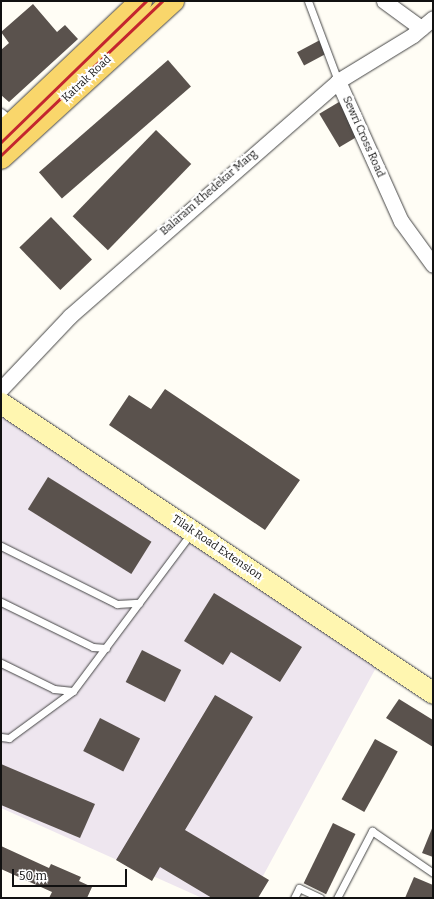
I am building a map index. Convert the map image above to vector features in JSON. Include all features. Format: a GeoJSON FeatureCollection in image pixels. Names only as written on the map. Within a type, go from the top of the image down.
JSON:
{"type":"FeatureCollection","features":[{"type":"Feature","properties":{"kind":"main road","name":"Katrak Road"},"geometry":{"type":"LineString","coordinates":[[1,158],[13,126],[41,109],[137,14],[164,4]]}},
{"type":"Feature","properties":{"kind":"main road","name":"Tilak Road Extension"},"geometry":{"type":"LineString","coordinates":[[1,403],[433,693]]}},
{"type":"Feature","properties":{"kind":"street"},"geometry":{"type":"LineString","coordinates":[[384,1],[421,28]]}},
{"type":"Feature","properties":{"kind":"street","name":"Balaram Khedekar Marg"},"geometry":{"type":"LineString","coordinates":[[1,389],[70,316],[338,81],[413,35],[433,18]]}},
{"type":"Feature","properties":{"kind":"street","name":"Sewri Cross Road"},"geometry":{"type":"LineString","coordinates":[[338,81],[401,221],[433,265]]}},
{"type":"Feature","properties":{"kind":"lane","name":"Sewri Cross Road"},"geometry":{"type":"LineString","coordinates":[[308,1],[338,81]]}},
{"type":"Feature","properties":{"kind":"lane"},"geometry":{"type":"LineString","coordinates":[[1,737],[9,738],[73,692],[192,532]]}},
{"type":"Feature","properties":{"kind":"lane"},"geometry":{"type":"LineString","coordinates":[[1,546],[117,604],[139,603]]}},
{"type":"Feature","properties":{"kind":"lane"},"geometry":{"type":"LineString","coordinates":[[1,602],[93,647],[106,648]]}},
{"type":"Feature","properties":{"kind":"lane"},"geometry":{"type":"LineString","coordinates":[[1,663],[54,690],[73,692]]}},
{"type":"Feature","properties":{"kind":"lane"},"geometry":{"type":"LineString","coordinates":[[337,898],[372,832],[433,873]]}},
{"type":"Feature","properties":{"kind":"lane"},"geometry":{"type":"LineString","coordinates":[[294,898],[299,888],[320,898]]}},
{"type":"Feature","properties":{"kind":"shaded area"},"geometry":{"type":"Polygon","coordinates":[[[1,413],[378,664],[251,898],[202,898],[1,808],[1,413]]]}},
{"type":"Feature","properties":{"kind":"building"},"geometry":{"type":"Polygon","coordinates":[[[33,4],[57,32],[65,25],[78,39],[9,102],[1,95],[1,50],[9,43],[1,32],[33,4]]]}},
{"type":"Feature","properties":{"kind":"building"},"geometry":{"type":"Polygon","coordinates":[[[320,40],[327,53],[304,65],[297,52],[320,40]]]}},
{"type":"Feature","properties":{"kind":"building"},"geometry":{"type":"Polygon","coordinates":[[[168,60],[191,86],[62,199],[39,172],[168,60]]]}},
{"type":"Feature","properties":{"kind":"building"},"geometry":{"type":"Polygon","coordinates":[[[339,102],[359,135],[339,147],[319,114],[339,102]]]}},
{"type":"Feature","properties":{"kind":"building"},"geometry":{"type":"Polygon","coordinates":[[[156,130],[191,164],[108,250],[73,216],[156,130]]]}},
{"type":"Feature","properties":{"kind":"building"},"geometry":{"type":"Polygon","coordinates":[[[51,217],[92,259],[60,290],[19,248],[51,217]]]}},
{"type":"Feature","properties":{"kind":"building"},"geometry":{"type":"Polygon","coordinates":[[[165,389],[300,480],[265,530],[109,425],[129,395],[151,409],[165,389]]]}},
{"type":"Feature","properties":{"kind":"building"},"geometry":{"type":"Polygon","coordinates":[[[48,477],[151,542],[131,574],[28,509],[48,477]]]}},
{"type":"Feature","properties":{"kind":"building"},"geometry":{"type":"Polygon","coordinates":[[[214,593],[302,647],[280,682],[231,652],[223,665],[184,641],[214,593]]]}},
{"type":"Feature","properties":{"kind":"building"},"geometry":{"type":"Polygon","coordinates":[[[142,650],[181,670],[165,702],[126,682],[142,650]]]}},
{"type":"Feature","properties":{"kind":"building"},"geometry":{"type":"Polygon","coordinates":[[[215,695],[253,717],[185,830],[269,880],[258,898],[212,898],[160,867],[152,881],[116,860],[215,695]]]}},
{"type":"Feature","properties":{"kind":"building"},"geometry":{"type":"Polygon","coordinates":[[[399,699],[433,720],[433,747],[386,718],[399,699]]]}},
{"type":"Feature","properties":{"kind":"building"},"geometry":{"type":"Polygon","coordinates":[[[100,718],[140,738],[123,771],[83,751],[100,718]]]}},
{"type":"Feature","properties":{"kind":"building"},"geometry":{"type":"Polygon","coordinates":[[[375,739],[398,752],[364,812],[342,799],[375,739]]]}},
{"type":"Feature","properties":{"kind":"building"},"geometry":{"type":"Polygon","coordinates":[[[1,764],[95,804],[80,838],[1,805],[1,764]]]}},
{"type":"Feature","properties":{"kind":"building"},"geometry":{"type":"Polygon","coordinates":[[[333,823],[355,834],[326,894],[304,883],[333,823]]]}},
{"type":"Feature","properties":{"kind":"building"},"geometry":{"type":"Polygon","coordinates":[[[433,826],[433,857],[422,853],[433,826]]]}},
{"type":"Feature","properties":{"kind":"building"},"geometry":{"type":"Polygon","coordinates":[[[1,846],[49,868],[51,864],[81,877],[79,881],[92,887],[87,898],[49,898],[52,892],[1,869],[1,846]]]}},
{"type":"Feature","properties":{"kind":"building"},"geometry":{"type":"Polygon","coordinates":[[[414,877],[433,885],[432,898],[405,898],[414,877]]]}},
{"type":"Feature","properties":{"kind":"railway"},"geometry":{"type":"LineString","coordinates":[[1,142],[146,1]]}},
{"type":"Feature","properties":{"kind":"railway"},"geometry":{"type":"LineString","coordinates":[[1,155],[162,1]]}}]}
